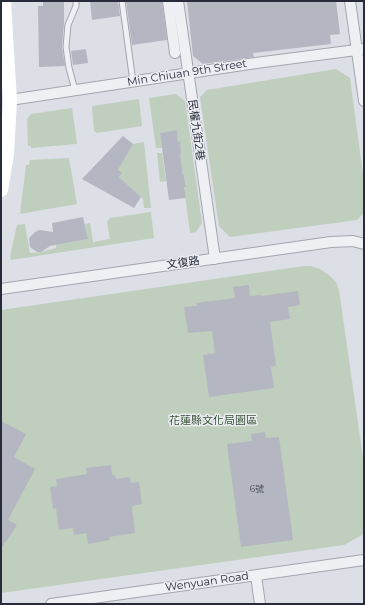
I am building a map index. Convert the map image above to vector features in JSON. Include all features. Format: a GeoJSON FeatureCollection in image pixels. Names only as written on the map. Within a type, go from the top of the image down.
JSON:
{"type":"FeatureCollection","features":[{"type":"Feature","properties":{"kind":"main road"},"geometry":{"type":"LineString","coordinates":[[1,190],[7,154],[10,100],[4,1]]}},
{"type":"Feature","properties":{"kind":"street"},"geometry":{"type":"LineString","coordinates":[[168,1],[175,53]]}},
{"type":"Feature","properties":{"kind":"street","name":"民權九街2巷"},"geometry":{"type":"LineString","coordinates":[[178,1],[215,259]]}},
{"type":"Feature","properties":{"kind":"street"},"geometry":{"type":"LineString","coordinates":[[350,1],[361,50],[364,101]]}},
{"type":"Feature","properties":{"kind":"street","name":"Min Chiuan 9th Street"},"geometry":{"type":"LineString","coordinates":[[10,100],[188,73],[361,50]]}},
{"type":"Feature","properties":{"kind":"street","name":"文復路"},"geometry":{"type":"LineString","coordinates":[[1,289],[331,242],[353,241],[364,244]]}},
{"type":"Feature","properties":{"kind":"street","name":"Wenyuan Road"},"geometry":{"type":"LineString","coordinates":[[51,604],[364,560]]}},
{"type":"Feature","properties":{"kind":"street"},"geometry":{"type":"LineString","coordinates":[[256,576],[260,604]]}},
{"type":"Feature","properties":{"kind":"lane"},"geometry":{"type":"LineString","coordinates":[[75,90],[69,68],[66,47],[68,25],[76,6],[76,1]]}},
{"type":"Feature","properties":{"kind":"lane"},"geometry":{"type":"LineString","coordinates":[[122,1],[133,82]]}},
{"type":"Feature","properties":{"kind":"green space"},"geometry":{"type":"Polygon","coordinates":[[[336,69],[350,78],[364,182],[364,213],[357,220],[230,237],[219,226],[200,97],[207,90],[336,69]]]}},
{"type":"Feature","properties":{"kind":"green space"},"geometry":{"type":"Polygon","coordinates":[[[176,94],[185,101],[202,223],[196,232],[190,233],[184,187],[186,186],[177,131],[160,133],[162,148],[156,148],[149,98],[176,94]]]}},
{"type":"Feature","properties":{"kind":"green space"},"geometry":{"type":"Polygon","coordinates":[[[139,99],[142,126],[97,133],[94,131],[92,106],[139,99]]]}},
{"type":"Feature","properties":{"kind":"green space"},"geometry":{"type":"Polygon","coordinates":[[[72,108],[76,144],[31,148],[31,146],[28,146],[27,119],[31,114],[72,108]]]}},
{"type":"Feature","properties":{"kind":"green space"},"geometry":{"type":"Polygon","coordinates":[[[144,142],[151,208],[144,208],[143,199],[119,177],[118,170],[133,144],[144,142]]]}},
{"type":"Feature","properties":{"kind":"green space"},"geometry":{"type":"Polygon","coordinates":[[[157,153],[162,153],[166,181],[160,182],[157,153]]]}},
{"type":"Feature","properties":{"kind":"green space"},"geometry":{"type":"Polygon","coordinates":[[[69,158],[77,204],[20,214],[26,165],[29,165],[30,160],[69,158]]]}},
{"type":"Feature","properties":{"kind":"green space"},"geometry":{"type":"Polygon","coordinates":[[[151,212],[154,238],[11,260],[10,256],[17,225],[25,224],[30,253],[41,252],[56,248],[56,245],[87,239],[85,224],[90,223],[93,242],[110,239],[107,222],[110,218],[151,212]]]}},
{"type":"Feature","properties":{"kind":"green space","name":"花蓮縣文化局園區"},"geometry":{"type":"Polygon","coordinates":[[[304,266],[320,269],[329,275],[336,282],[339,290],[364,465],[364,532],[362,535],[344,545],[1,593],[1,310],[304,266]]]}},
{"type":"Feature","properties":{"kind":"building"},"geometry":{"type":"Polygon","coordinates":[[[43,1],[64,1],[62,47],[65,66],[39,67],[38,6],[43,6],[43,1]]]}},
{"type":"Feature","properties":{"kind":"building"},"geometry":{"type":"Polygon","coordinates":[[[90,1],[118,1],[120,16],[92,20],[90,1]]]}},
{"type":"Feature","properties":{"kind":"building"},"geometry":{"type":"Polygon","coordinates":[[[126,1],[162,1],[167,40],[132,45],[126,1]]]}},
{"type":"Feature","properties":{"kind":"building"},"geometry":{"type":"Polygon","coordinates":[[[187,1],[336,1],[340,34],[330,35],[331,44],[253,53],[254,57],[203,64],[193,56],[187,1]]]}},
{"type":"Feature","properties":{"kind":"building"},"geometry":{"type":"Polygon","coordinates":[[[86,49],[88,63],[73,65],[71,51],[86,49]]]}},
{"type":"Feature","properties":{"kind":"building"},"geometry":{"type":"Polygon","coordinates":[[[177,130],[178,142],[180,141],[180,153],[186,187],[184,187],[186,198],[169,200],[160,133],[177,130]]]}},
{"type":"Feature","properties":{"kind":"building"},"geometry":{"type":"Polygon","coordinates":[[[123,136],[133,144],[118,170],[122,173],[119,177],[141,197],[134,208],[82,179],[123,136]]]}},
{"type":"Feature","properties":{"kind":"building"},"geometry":{"type":"Polygon","coordinates":[[[83,217],[88,239],[50,246],[41,252],[37,252],[30,247],[29,238],[35,232],[39,230],[53,232],[52,223],[83,217]]]}},
{"type":"Feature","properties":{"kind":"building"},"geometry":{"type":"Polygon","coordinates":[[[249,285],[250,296],[298,291],[300,305],[288,307],[290,319],[270,322],[276,366],[271,367],[274,388],[209,397],[203,355],[215,353],[212,331],[188,333],[184,307],[197,306],[196,303],[235,298],[233,287],[249,285]]]}},
{"type":"Feature","properties":{"kind":"building"},"geometry":{"type":"Polygon","coordinates":[[[1,421],[26,434],[14,457],[35,469],[8,520],[17,525],[1,549],[1,421]]]}},
{"type":"Feature","properties":{"kind":"building"},"geometry":{"type":"Polygon","coordinates":[[[265,432],[266,438],[279,437],[293,540],[241,547],[227,444],[252,441],[251,434],[265,432]]]}},
{"type":"Feature","properties":{"kind":"building"},"geometry":{"type":"Polygon","coordinates":[[[111,465],[112,475],[115,475],[116,479],[130,477],[131,483],[139,482],[142,504],[132,506],[135,533],[109,537],[110,540],[88,544],[86,533],[74,535],[73,528],[59,530],[56,508],[53,509],[50,487],[57,486],[56,479],[87,474],[86,468],[111,465]]]}}]}
